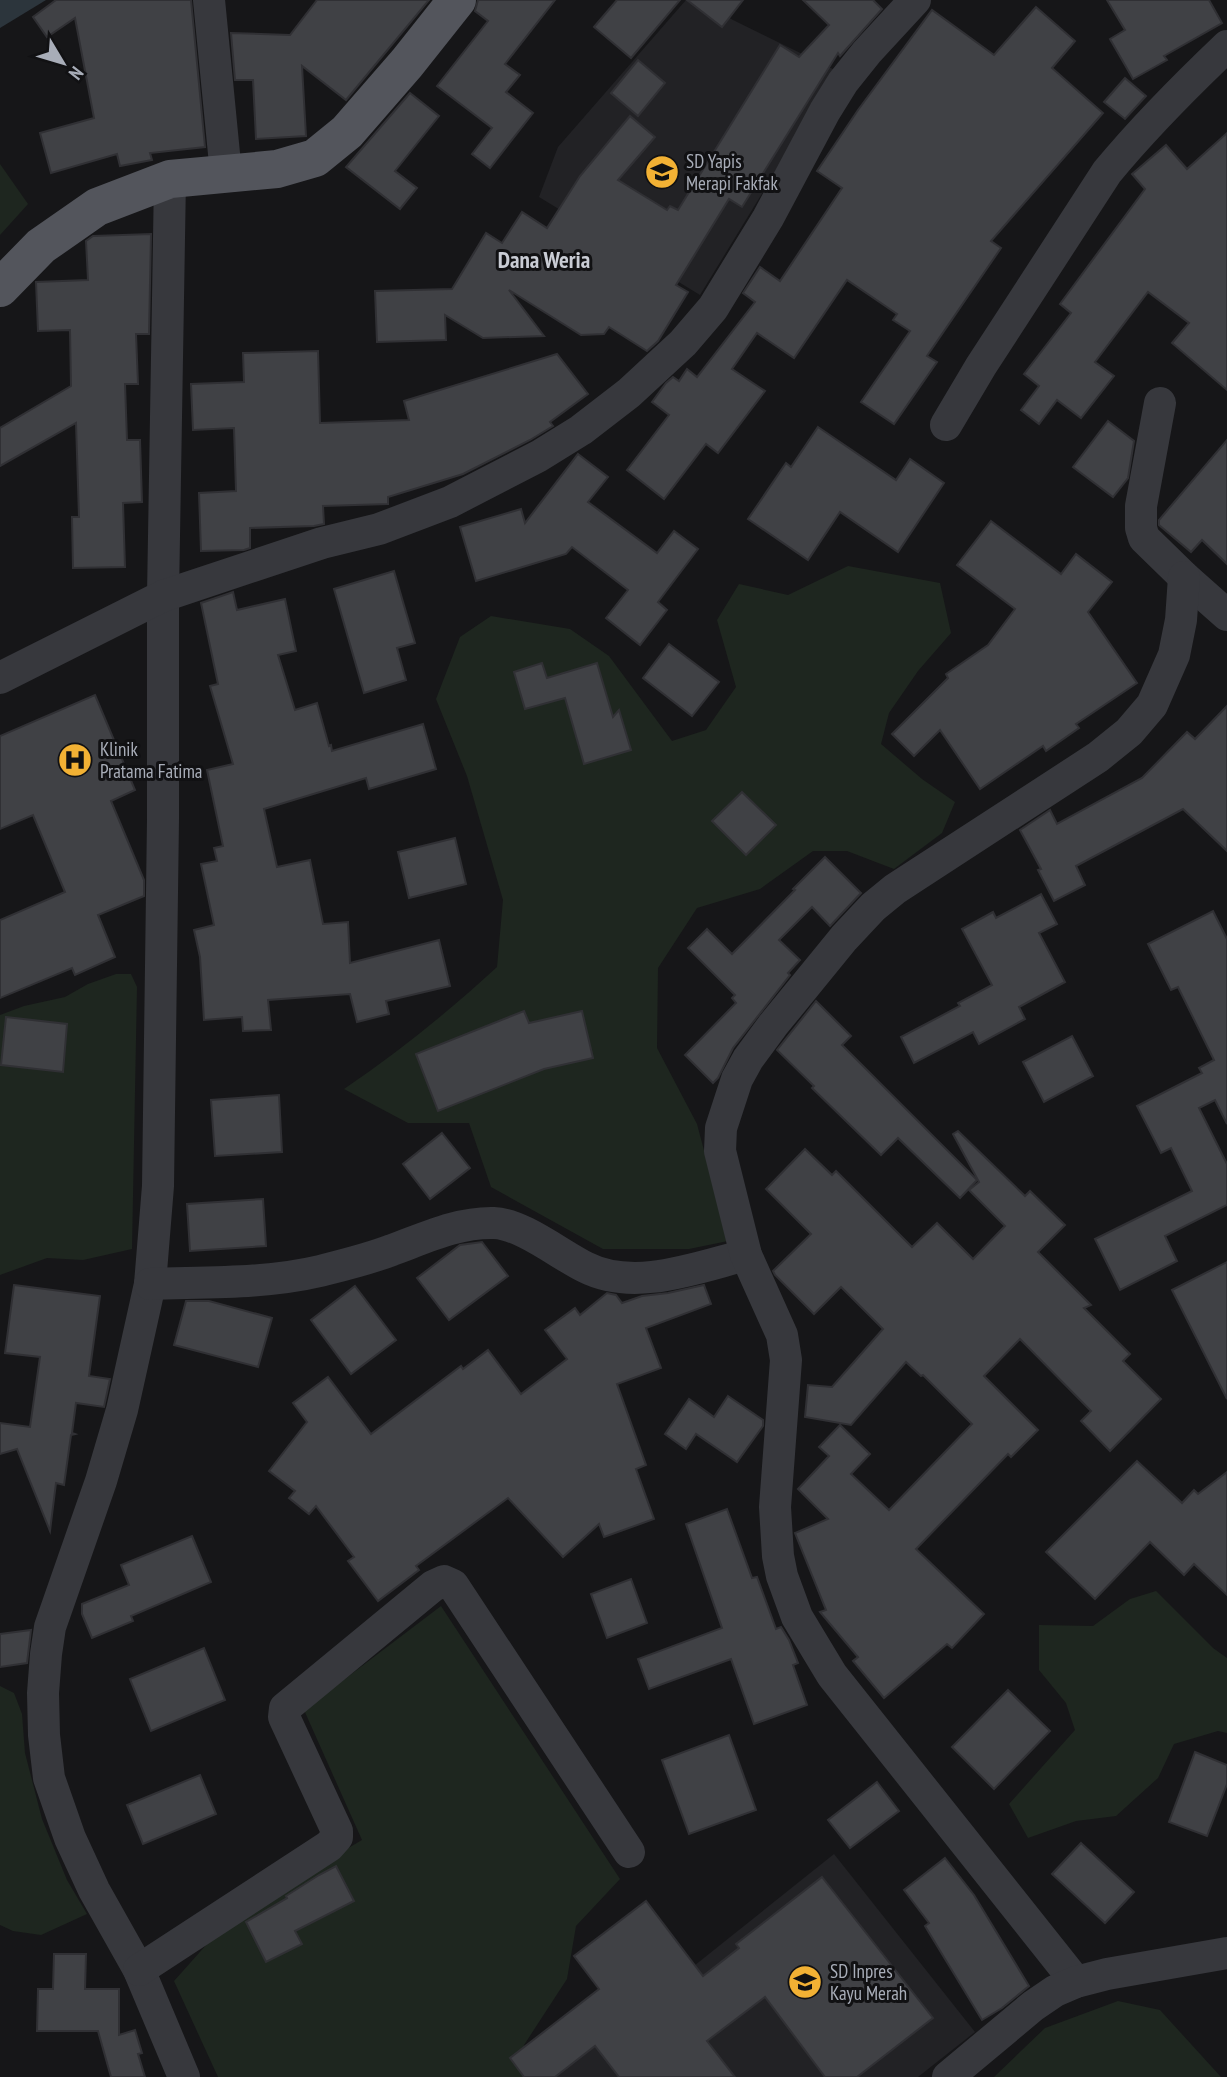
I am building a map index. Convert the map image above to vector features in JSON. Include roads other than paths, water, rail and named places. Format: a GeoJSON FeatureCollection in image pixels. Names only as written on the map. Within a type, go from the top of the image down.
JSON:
{"type":"FeatureCollection","features":[{"type":"Feature","properties":{"kind":"main road"},"geometry":{"type":"LineString","coordinates":[[0,288],[41,246],[97,207],[170,179],[277,169],[315,158],[347,132],[457,0]]}},
{"type":"Feature","properties":{"kind":"street"},"geometry":{"type":"LineString","coordinates":[[209,0],[226,174]]}},
{"type":"Feature","properties":{"kind":"street"},"geometry":{"type":"LineString","coordinates":[[0,678],[163,596],[322,543],[379,529],[450,502],[550,450],[581,430],[629,393],[683,343],[713,308],[768,218],[843,82],[915,0]]}},
{"type":"Feature","properties":{"kind":"street"},"geometry":{"type":"LineString","coordinates":[[946,425],[1010,320],[1107,172],[1183,89],[1227,46]]}},
{"type":"Feature","properties":{"kind":"street"},"geometry":{"type":"LineString","coordinates":[[170,179],[158,1186],[150,1284],[122,1410],[101,1481],[50,1627],[43,1693],[49,1777],[70,1838],[139,1970],[184,2077]]}},
{"type":"Feature","properties":{"kind":"street"},"geometry":{"type":"LineString","coordinates":[[1160,403],[1141,506],[1144,538],[1227,615]]}},
{"type":"Feature","properties":{"kind":"street"},"geometry":{"type":"LineString","coordinates":[[1076,1982],[832,1675],[797,1617],[782,1576],[776,1537],[775,1507],[786,1360],[782,1335],[746,1255],[720,1151],[721,1128],[737,1079],[748,1059],[822,965],[873,907],[895,889],[1098,757],[1129,732],[1152,705],[1174,654],[1181,620],[1184,577]]}},
{"type":"Feature","properties":{"kind":"street"},"geometry":{"type":"LineString","coordinates":[[150,1284],[247,1281],[316,1272],[371,1258],[461,1226],[495,1223],[513,1226],[585,1267],[603,1275],[618,1277],[640,1278],[746,1255]]}},
{"type":"Feature","properties":{"kind":"street"},"geometry":{"type":"LineString","coordinates":[[139,1970],[334,1841],[338,1830],[284,1717],[285,1708],[433,1586],[444,1581],[453,1585],[629,1852]]}},
{"type":"Feature","properties":{"kind":"street"},"geometry":{"type":"LineString","coordinates":[[948,2077],[1055,1991],[1076,1982],[1133,1969],[1227,1953]]}},
{"type":"Feature","properties":{"kind":"place","name":"SD Yapis Merapi Fakfak"},"geometry":{"type":"Point","coordinates":[662,172]}},
{"type":"Feature","properties":{"kind":"place","name":"Klinik Pratama Fatima"},"geometry":{"type":"Point","coordinates":[75,760]}},
{"type":"Feature","properties":{"kind":"place","name":"SD Inpres Kayu Merah"},"geometry":{"type":"Point","coordinates":[805,1982]}},
{"type":"Feature","properties":{"kind":"district","name":"Dana Weria"},"geometry":{"type":"Point","coordinates":[544,259]}}]}
